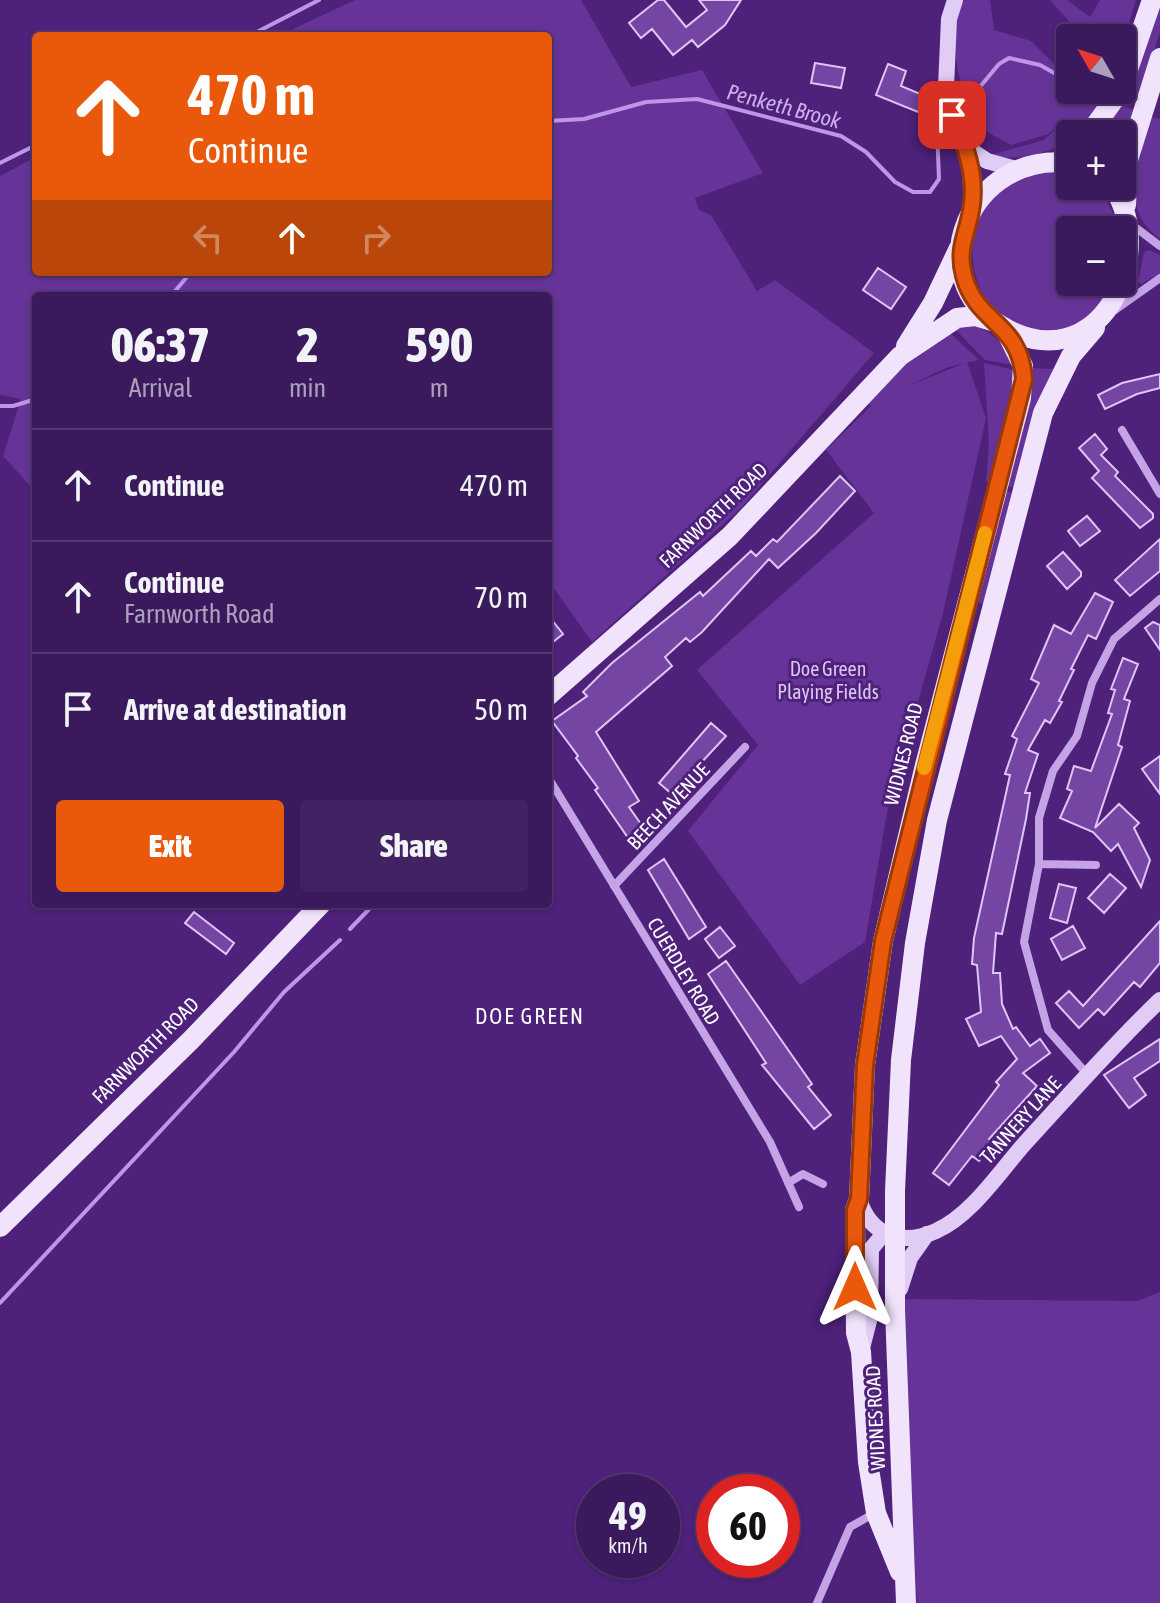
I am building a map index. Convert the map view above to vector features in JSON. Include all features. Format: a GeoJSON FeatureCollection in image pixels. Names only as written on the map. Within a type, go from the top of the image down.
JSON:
{"type":"FeatureCollection","features":[{"type":"Feature","properties":{"kind":"main road"},"geometry":{"type":"LineString","coordinates":[[1136,46],[1152,0]]}},
{"type":"Feature","properties":{"kind":"main road"},"geometry":{"type":"LineString","coordinates":[[1128,215],[1128,160],[1160,58]]}},
{"type":"Feature","properties":{"kind":"main road"},"geometry":{"type":"LineString","coordinates":[[962,242],[972,208],[992,184],[1016,169],[1056,156]]}},
{"type":"Feature","properties":{"kind":"main road"},"geometry":{"type":"LineString","coordinates":[[1042,162],[1056,162]]}},
{"type":"Feature","properties":{"kind":"main road"},"geometry":{"type":"LineString","coordinates":[[1120,200],[1128,215]]}},
{"type":"Feature","properties":{"kind":"main road","name":"WIDNES ROAD"},"geometry":{"type":"LineString","coordinates":[[906,1603],[894,1235],[901,1060],[915,943],[937,820],[1043,413],[1071,356],[1111,312],[1133,266],[1128,215]]}},
{"type":"Feature","properties":{"kind":"main road","name":"WIDNES ROAD"},"geometry":{"type":"LineString","coordinates":[[903,1579],[876,1513],[864,1419],[861,1352],[856,1333],[855,1210],[859,1199],[865,1065],[883,941],[1024,379],[1020,353],[969,291],[962,265],[962,242]]}},
{"type":"Feature","properties":{"kind":"main road","name":"FARNWORTH ROAD"},"geometry":{"type":"LineString","coordinates":[[900,356],[933,303],[962,242]]}},
{"type":"Feature","properties":{"kind":"main road","name":"FARNWORTH ROAD"},"geometry":{"type":"LineString","coordinates":[[552,692],[730,536],[900,356],[936,328],[957,318],[975,316],[1000,325]]}},
{"type":"Feature","properties":{"kind":"main road"},"geometry":{"type":"LineString","coordinates":[[1000,325],[1035,340],[1051,342],[1066,341],[1095,328]]}},
{"type":"Feature","properties":{"kind":"main road","name":"FARNWORTH ROAD"},"geometry":{"type":"LineString","coordinates":[[0,1227],[191,1040],[317,908]]}},
{"type":"Feature","properties":{"kind":"street"},"geometry":{"type":"LineString","coordinates":[[955,0],[949,19],[946,87],[952,115],[966,147],[972,208]]}},
{"type":"Feature","properties":{"kind":"street"},"geometry":{"type":"LineString","coordinates":[[966,147],[987,161],[1016,169]]}},
{"type":"Feature","properties":{"kind":"street"},"geometry":{"type":"LineString","coordinates":[[1128,215],[1160,246]]}},
{"type":"Feature","properties":{"kind":"street"},"geometry":{"type":"LineString","coordinates":[[1111,312],[1160,278]]}},
{"type":"Feature","properties":{"kind":"street"},"geometry":{"type":"LineString","coordinates":[[1122,430],[1160,494]]}},
{"type":"Feature","properties":{"kind":"street"},"geometry":{"type":"LineString","coordinates":[[1087,1074],[1048,1030],[1035,994],[1024,942],[1039,864],[1039,818],[1053,771],[1077,736],[1092,683],[1114,639],[1160,599]]}},
{"type":"Feature","properties":{"kind":"street","name":"BEECH AVENUE"},"geometry":{"type":"LineString","coordinates":[[614,886],[745,747]]}},
{"type":"Feature","properties":{"kind":"street","name":"CUERDLEY ROAD"},"geometry":{"type":"LineString","coordinates":[[552,784],[770,1142],[799,1207]]}},
{"type":"Feature","properties":{"kind":"street"},"geometry":{"type":"LineString","coordinates":[[1039,864],[1096,865]]}},
{"type":"Feature","properties":{"kind":"street","name":"TANNERY LANE"},"geometry":{"type":"LineString","coordinates":[[927,1234],[948,1224],[973,1202],[1087,1074],[1160,1000]]}},
{"type":"Feature","properties":{"kind":"street"},"geometry":{"type":"LineString","coordinates":[[788,1183],[803,1174],[823,1184]]}},
{"type":"Feature","properties":{"kind":"street"},"geometry":{"type":"LineString","coordinates":[[859,1199],[873,1227],[894,1235]]}},
{"type":"Feature","properties":{"kind":"street"},"geometry":{"type":"LineString","coordinates":[[861,1352],[870,1317],[871,1249],[881,1237],[927,1234]]}},
{"type":"Feature","properties":{"kind":"street"},"geometry":{"type":"LineString","coordinates":[[895,1310],[910,1258],[927,1234]]}},
{"type":"Feature","properties":{"kind":"street"},"geometry":{"type":"LineString","coordinates":[[817,1603],[850,1527],[876,1513]]}},
{"type":"Feature","properties":{"kind":"green space"},"geometry":{"type":"Polygon","coordinates":[[[355,0],[581,0],[631,87],[702,70],[763,173],[695,198],[699,210],[711,215],[757,291],[775,280],[874,353],[741,508],[592,642],[552,586],[552,292],[32,292],[32,488],[3,456],[21,399],[0,395],[0,176],[32,159],[32,276],[552,276],[552,32],[295,32],[293,29],[355,0]]]}},
{"type":"Feature","properties":{"kind":"green space"},"geometry":{"type":"Polygon","coordinates":[[[960,0],[990,0],[994,30],[1031,41],[1056,66],[1056,104],[1102,104],[1089,120],[1065,120],[1069,116],[1064,120],[1056,120],[1056,127],[1048,134],[1011,145],[990,133],[979,124],[971,111],[960,80],[955,47],[956,14],[960,0]]]}},
{"type":"Feature","properties":{"kind":"green space"},"geometry":{"type":"Polygon","coordinates":[[[1050,0],[1067,0],[1090,17],[1100,0],[1136,0],[1129,24],[1071,24],[1050,0]]]}},
{"type":"Feature","properties":{"kind":"green space"},"geometry":{"type":"Polygon","coordinates":[[[1160,0],[1160,32],[1137,104],[1136,67],[1160,0]]]}},
{"type":"Feature","properties":{"kind":"green space"},"geometry":{"type":"Polygon","coordinates":[[[1122,104],[1135,111],[1132,120],[1110,120],[1122,104]]]}},
{"type":"Feature","properties":{"kind":"green space"},"geometry":{"type":"Polygon","coordinates":[[[1152,117],[1160,119],[1160,239],[1147,226],[1136,200],[1136,174],[1152,117]]]}},
{"type":"Feature","properties":{"kind":"green space"},"geometry":{"type":"Polygon","coordinates":[[[1056,128],[1056,147],[1052,149],[1011,158],[991,155],[1044,140],[1056,128]]]}},
{"type":"Feature","properties":{"kind":"green space"},"geometry":{"type":"Polygon","coordinates":[[[1056,172],[1056,200],[1106,200],[1115,216],[1056,216],[1056,296],[1107,296],[1091,316],[1073,327],[1025,328],[1000,315],[983,294],[974,267],[973,238],[982,211],[1001,188],[1030,174],[1056,172]]]}},
{"type":"Feature","properties":{"kind":"green space"},"geometry":{"type":"Polygon","coordinates":[[[1149,250],[1160,255],[1160,273],[1141,284],[1138,282],[1144,252],[1149,250]]]}},
{"type":"Feature","properties":{"kind":"green space"},"geometry":{"type":"Polygon","coordinates":[[[969,324],[996,338],[1014,365],[985,360],[953,327],[969,324]]]}},
{"type":"Feature","properties":{"kind":"green space","name":"Doe Green Playing Fields"},"geometry":{"type":"Polygon","coordinates":[[[950,333],[979,360],[967,363],[986,418],[943,613],[887,812],[865,942],[800,985],[688,831],[758,745],[697,670],[874,513],[826,450],[871,406],[867,402],[927,344],[950,333]],[[963,364],[948,367],[906,387],[963,364]]]}},
{"type":"Feature","properties":{"kind":"green space"},"geometry":{"type":"Polygon","coordinates":[[[984,363],[1015,370],[990,482],[986,481],[989,444],[984,363]]]}},
{"type":"Feature","properties":{"kind":"green space"},"geometry":{"type":"Polygon","coordinates":[[[1030,368],[1053,369],[1015,488],[1005,486],[1030,368]]]}},
{"type":"Feature","properties":{"kind":"green space"},"geometry":{"type":"Polygon","coordinates":[[[1004,491],[1013,493],[984,604],[975,602],[1004,491]]]}},
{"type":"Feature","properties":{"kind":"green space"},"geometry":{"type":"Polygon","coordinates":[[[1160,1292],[1160,1603],[917,1603],[899,1299],[1138,1301],[1160,1292]]]}},
{"type":"Feature","properties":{"kind":"building"},"geometry":{"type":"Polygon","coordinates":[[[658,0],[664,0],[686,27],[707,10],[699,0],[741,0],[725,25],[698,47],[692,40],[673,55],[652,29],[641,38],[629,23],[658,0]]]}},
{"type":"Feature","properties":{"kind":"building"},"geometry":{"type":"Polygon","coordinates":[[[815,63],[845,68],[841,88],[811,83],[815,63]]]}},
{"type":"Feature","properties":{"kind":"building"},"geometry":{"type":"Polygon","coordinates":[[[888,64],[906,71],[901,86],[925,96],[918,112],[876,95],[888,64]]]}},
{"type":"Feature","properties":{"kind":"building"},"geometry":{"type":"Polygon","coordinates":[[[878,268],[906,287],[891,309],[863,290],[878,268]]]}},
{"type":"Feature","properties":{"kind":"building"},"geometry":{"type":"Polygon","coordinates":[[[1160,374],[1160,388],[1137,394],[1105,409],[1098,395],[1122,383],[1160,374]]]}},
{"type":"Feature","properties":{"kind":"building"},"geometry":{"type":"Polygon","coordinates":[[[1095,434],[1107,449],[1101,455],[1118,472],[1115,476],[1153,514],[1153,518],[1140,528],[1092,478],[1099,471],[1079,448],[1095,434]]]}},
{"type":"Feature","properties":{"kind":"building"},"geometry":{"type":"Polygon","coordinates":[[[840,476],[855,491],[816,533],[778,568],[769,559],[702,632],[690,642],[686,638],[665,657],[672,666],[596,732],[639,801],[629,807],[648,834],[633,845],[595,790],[598,788],[576,758],[578,756],[552,721],[587,696],[583,692],[612,663],[700,592],[703,596],[751,551],[756,556],[773,539],[777,542],[840,476]]]}},
{"type":"Feature","properties":{"kind":"building"},"geometry":{"type":"Polygon","coordinates":[[[1087,516],[1100,531],[1080,546],[1068,531],[1087,516]]]}},
{"type":"Feature","properties":{"kind":"building"},"geometry":{"type":"Polygon","coordinates":[[[1160,539],[1160,571],[1130,596],[1115,580],[1160,539]]]}},
{"type":"Feature","properties":{"kind":"building"},"geometry":{"type":"Polygon","coordinates":[[[1063,552],[1081,572],[1081,576],[1067,589],[1047,566],[1063,552]]]}},
{"type":"Feature","properties":{"kind":"building"},"geometry":{"type":"Polygon","coordinates":[[[1095,593],[1113,602],[1096,639],[1088,635],[1071,669],[1074,670],[1059,701],[1062,702],[1050,723],[1045,720],[1028,750],[1038,754],[1025,793],[1030,793],[1026,819],[1002,934],[996,933],[993,973],[1000,973],[1002,1004],[1013,1029],[1016,1027],[1030,1046],[1040,1039],[1050,1053],[1023,1073],[1037,1086],[989,1139],[993,1143],[979,1161],[972,1156],[949,1185],[933,1173],[999,1085],[996,1082],[1017,1059],[1001,1036],[979,1046],[966,1019],[981,1012],[977,965],[972,964],[974,938],[1010,775],[1005,774],[1017,739],[1012,736],[1039,683],[1031,679],[1054,625],[1071,634],[1095,593]]]}},
{"type":"Feature","properties":{"kind":"building"},"geometry":{"type":"Polygon","coordinates":[[[552,620],[563,634],[552,643],[552,620]]]}},
{"type":"Feature","properties":{"kind":"building"},"geometry":{"type":"Polygon","coordinates":[[[1153,622],[1160,625],[1160,650],[1145,628],[1153,622]]]}},
{"type":"Feature","properties":{"kind":"building"},"geometry":{"type":"Polygon","coordinates":[[[1123,658],[1138,664],[1124,699],[1130,701],[1118,745],[1122,747],[1095,828],[1119,804],[1139,823],[1134,828],[1150,860],[1141,887],[1118,844],[1111,851],[1093,832],[1060,818],[1072,791],[1067,789],[1074,766],[1091,771],[1112,714],[1108,713],[1115,690],[1111,689],[1123,658]]]}},
{"type":"Feature","properties":{"kind":"building"},"geometry":{"type":"Polygon","coordinates":[[[711,723],[726,736],[672,794],[659,783],[711,723]]]}},
{"type":"Feature","properties":{"kind":"building"},"geometry":{"type":"Polygon","coordinates":[[[1160,756],[1160,794],[1142,769],[1160,756]]]}},
{"type":"Feature","properties":{"kind":"building"},"geometry":{"type":"Polygon","coordinates":[[[664,859],[706,927],[689,939],[648,870],[664,859]]]}},
{"type":"Feature","properties":{"kind":"building"},"geometry":{"type":"Polygon","coordinates":[[[1110,874],[1126,888],[1104,913],[1088,898],[1110,874]]]}},
{"type":"Feature","properties":{"kind":"building"},"geometry":{"type":"Polygon","coordinates":[[[1059,884],[1076,888],[1067,923],[1050,918],[1059,884]]]}},
{"type":"Feature","properties":{"kind":"building"},"geometry":{"type":"Polygon","coordinates":[[[194,912],[234,943],[226,954],[185,923],[194,912]]]}},
{"type":"Feature","properties":{"kind":"building"},"geometry":{"type":"Polygon","coordinates":[[[1160,921],[1160,963],[1140,987],[1134,982],[1104,1015],[1098,1009],[1079,1028],[1056,1003],[1069,991],[1083,1006],[1160,921]]]}},
{"type":"Feature","properties":{"kind":"building"},"geometry":{"type":"Polygon","coordinates":[[[1073,926],[1085,948],[1062,960],[1051,939],[1073,926]]]}},
{"type":"Feature","properties":{"kind":"building"},"geometry":{"type":"Polygon","coordinates":[[[720,927],[735,946],[719,958],[705,939],[720,927]]]}},
{"type":"Feature","properties":{"kind":"building"},"geometry":{"type":"Polygon","coordinates":[[[726,961],[812,1084],[808,1087],[831,1115],[814,1129],[762,1065],[766,1063],[708,974],[726,961]]]}},
{"type":"Feature","properties":{"kind":"building"},"geometry":{"type":"Polygon","coordinates":[[[1160,1039],[1160,1061],[1134,1078],[1146,1095],[1129,1108],[1104,1075],[1160,1039]]]}},
{"type":"Feature","properties":{"kind":"waterway"},"geometry":{"type":"LineString","coordinates":[[257,32],[319,0]]}},
{"type":"Feature","properties":{"kind":"waterway","name":"Penketh Brook"},"geometry":{"type":"LineString","coordinates":[[969,100],[999,64],[1009,58],[1040,65],[1056,74]]}},
{"type":"Feature","properties":{"kind":"waterway","name":"Penketh Brook"},"geometry":{"type":"LineString","coordinates":[[552,121],[584,119],[646,102],[697,99],[841,136],[866,152],[895,182],[913,192],[930,192],[939,179],[937,129]]}},
{"type":"Feature","properties":{"kind":"waterway"},"geometry":{"type":"LineString","coordinates":[[0,163],[32,147]]}},
{"type":"Feature","properties":{"kind":"waterway","name":"Penketh Brook"},"geometry":{"type":"LineString","coordinates":[[174,292],[188,276]]}},
{"type":"Feature","properties":{"kind":"waterway","name":"Penketh Brook"},"geometry":{"type":"LineString","coordinates":[[0,406],[32,400]]}},
{"type":"Feature","properties":{"kind":"waterway"},"geometry":{"type":"LineString","coordinates":[[350,929],[370,908]]}},
{"type":"Feature","properties":{"kind":"waterway"},"geometry":{"type":"LineString","coordinates":[[0,1303],[234,1052],[284,992],[340,940]]}},
{"type":"Feature","properties":{"kind":"slow traffic"},"geometry":{"type":"LineString","coordinates":[[924,768],[985,533]]}},
{"type":"Feature","properties":{"kind":"district","name":"DOE GREEN"},"geometry":{"type":"Point","coordinates":[530,1016]}},
{"type":"Feature","properties":{"kind":"route"},"geometry":{"type":"LineString","coordinates":[[855,1287],[855,1210],[859,1199],[865,1065],[883,941],[1024,379],[1020,353],[1004,327],[976,303],[965,277],[962,238],[972,208],[972,188],[966,147],[952,115]]}}]}
